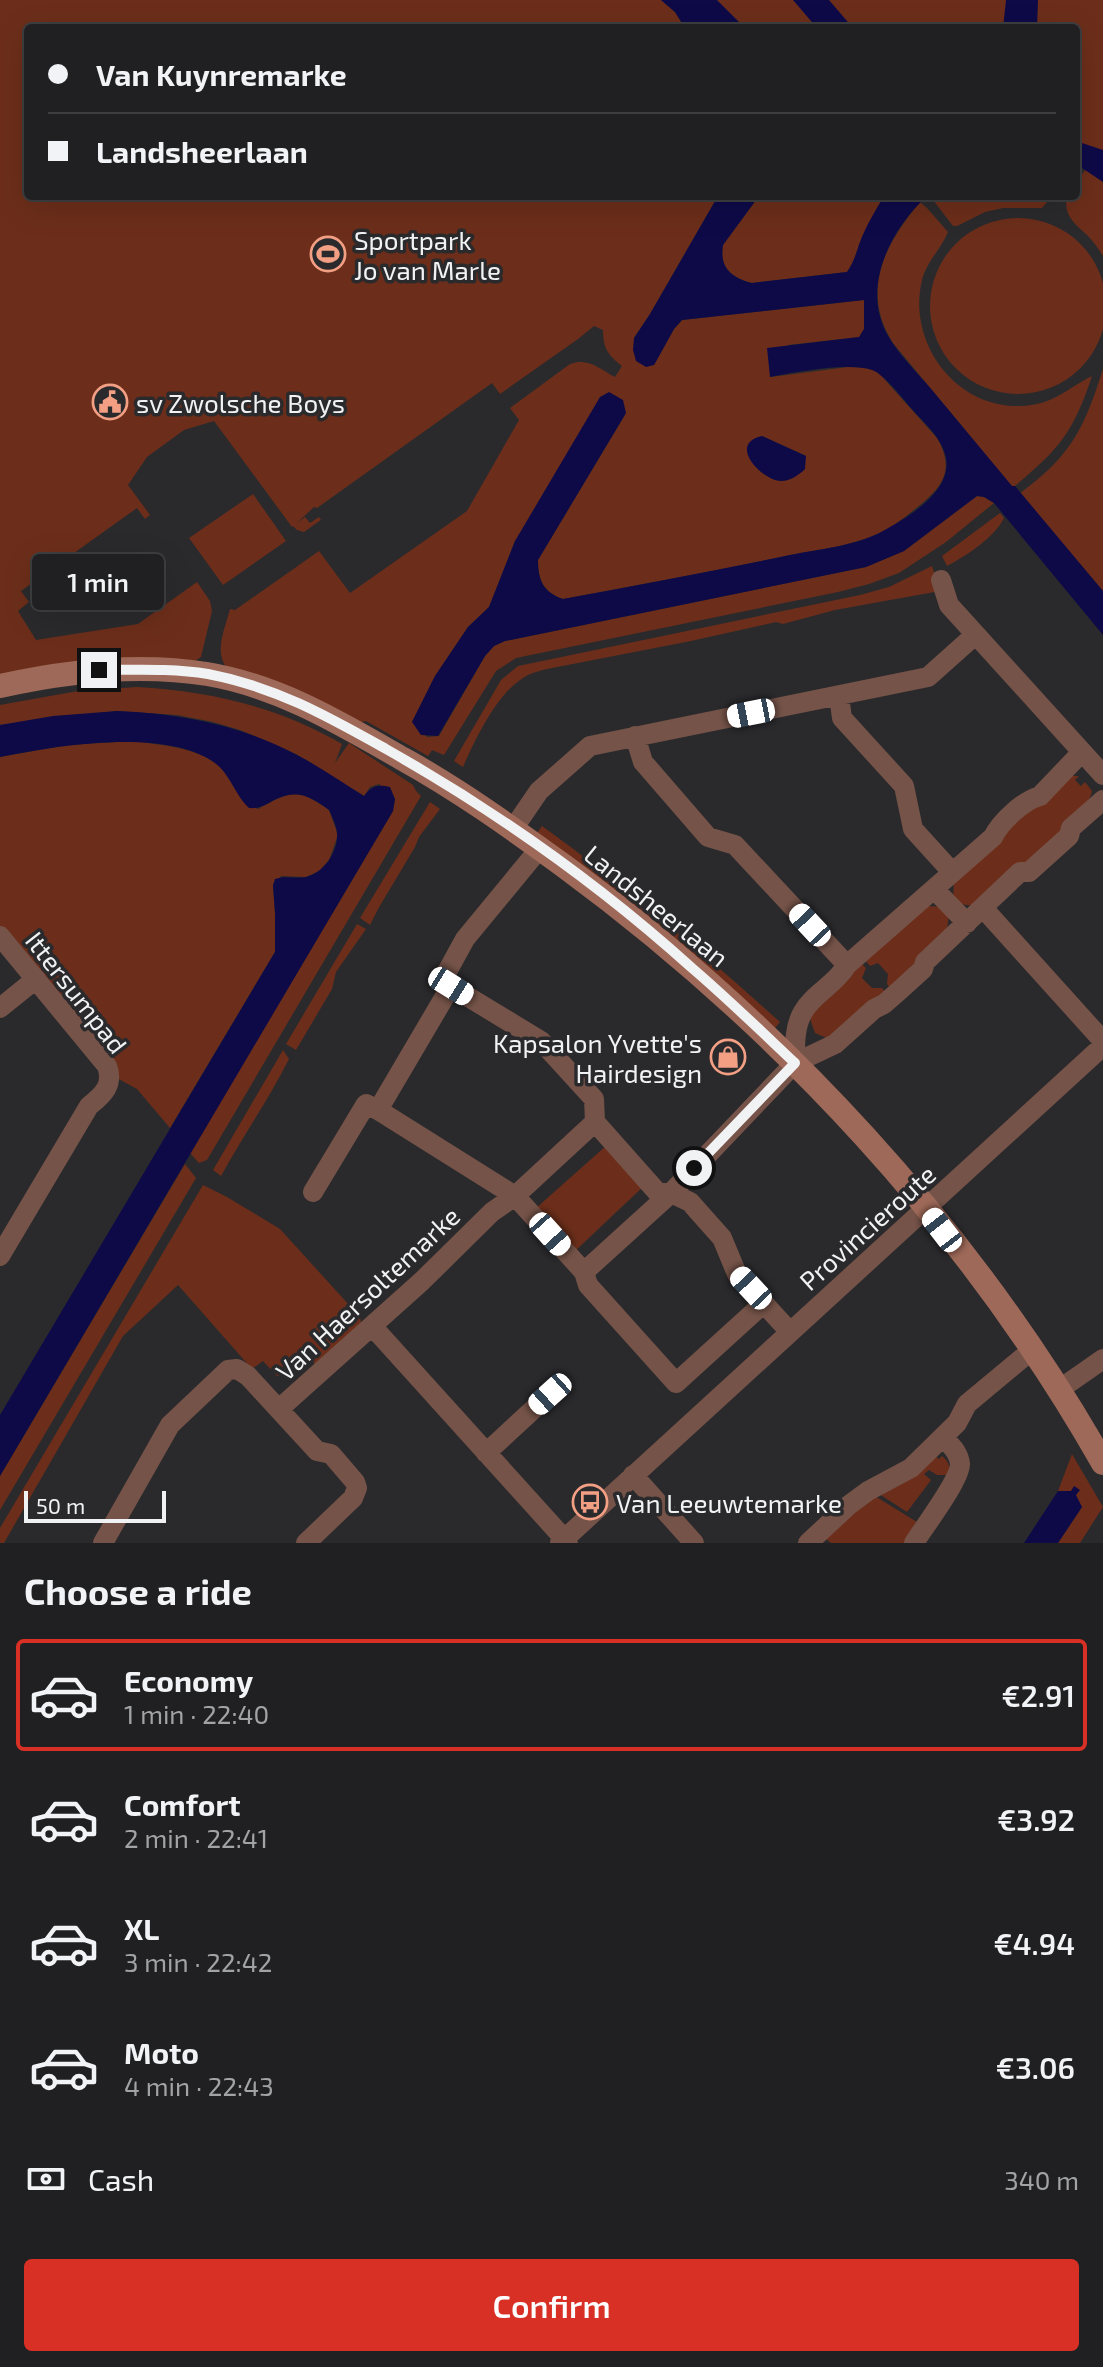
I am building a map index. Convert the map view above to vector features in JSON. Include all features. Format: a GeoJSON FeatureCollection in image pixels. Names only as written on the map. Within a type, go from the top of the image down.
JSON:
{"type":"FeatureCollection","features":[{"type":"Feature","properties":{"kind":"street"},"geometry":{"type":"LineString","coordinates":[[941,580],[949,605],[1103,775]]}},
{"type":"Feature","properties":{"kind":"street"},"geometry":{"type":"LineString","coordinates":[[513,829],[539,791],[590,746],[928,677],[975,635]]}},
{"type":"Feature","properties":{"kind":"street","name":"Landsheerlaan"},"geometry":{"type":"LineString","coordinates":[[0,686],[71,673],[172,671],[208,674],[280,694],[330,716],[439,779],[540,848],[619,906],[692,967],[795,1063],[865,1137],[926,1208],[1033,1349],[1103,1463]]}},
{"type":"Feature","properties":{"kind":"street"},"geometry":{"type":"LineString","coordinates":[[839,696],[842,718],[904,786],[913,829],[952,872]]}},
{"type":"Feature","properties":{"kind":"street"},"geometry":{"type":"LineString","coordinates":[[635,736],[643,762],[708,837],[735,845],[847,965]]}},
{"type":"Feature","properties":{"kind":"street"},"geometry":{"type":"LineString","coordinates":[[795,1063],[796,1032],[803,1010],[841,976],[847,965],[993,837],[996,830],[1030,799],[1040,796],[1082,752]]}},
{"type":"Feature","properties":{"kind":"street"},"geometry":{"type":"LineString","coordinates":[[584,1272],[671,1193],[795,1063],[835,1044],[874,1009],[884,1004],[1020,872],[1029,872],[1103,800]]}},
{"type":"Feature","properties":{"kind":"street"},"geometry":{"type":"LineString","coordinates":[[540,848],[465,939],[442,981],[541,1041],[594,1099],[595,1122],[658,1193],[671,1193],[690,1202],[722,1238],[737,1274],[790,1332]]}},
{"type":"Feature","properties":{"kind":"street"},"geometry":{"type":"LineString","coordinates":[[934,889],[967,923]]}},
{"type":"Feature","properties":{"kind":"street"},"geometry":{"type":"LineString","coordinates":[[984,909],[1103,1044]]}},
{"type":"Feature","properties":{"kind":"street","name":"Ittersumpad"},"geometry":{"type":"LineString","coordinates":[[0,936],[107,1066],[109,1073],[104,1094],[89,1106],[0,1256]]}},
{"type":"Feature","properties":{"kind":"street"},"geometry":{"type":"LineString","coordinates":[[0,1008],[36,979]]}},
{"type":"Feature","properties":{"kind":"street"},"geometry":{"type":"LineString","coordinates":[[378,1110],[451,986]]}},
{"type":"Feature","properties":{"kind":"street"},"geometry":{"type":"LineString","coordinates":[[803,1010],[807,1035],[820,1044],[835,1044]]}},
{"type":"Feature","properties":{"kind":"street","name":"Provincieroute"},"geometry":{"type":"LineString","coordinates":[[564,1542],[1103,1044]]}},
{"type":"Feature","properties":{"kind":"street"},"geometry":{"type":"LineString","coordinates":[[313,1192],[366,1104],[378,1110],[515,1196],[584,1272],[588,1285],[676,1383],[764,1303]]}},
{"type":"Feature","properties":{"kind":"street","name":"Van Haersoltemarke"},"geometry":{"type":"LineString","coordinates":[[109,1540],[170,1425],[228,1370],[237,1369],[248,1376],[279,1409],[444,1260],[492,1212],[515,1196],[595,1122]]}},
{"type":"Feature","properties":{"kind":"street"},"geometry":{"type":"LineString","coordinates":[[372,1326],[564,1542]]}},
{"type":"Feature","properties":{"kind":"street"},"geometry":{"type":"LineString","coordinates":[[808,1543],[868,1491],[911,1468],[957,1423],[967,1404],[1033,1349]]}},
{"type":"Feature","properties":{"kind":"street"},"geometry":{"type":"LineString","coordinates":[[1060,1389],[1103,1359]]}},
{"type":"Feature","properties":{"kind":"street"},"geometry":{"type":"LineString","coordinates":[[486,1453],[550,1394]]}},
{"type":"Feature","properties":{"kind":"street"},"geometry":{"type":"LineString","coordinates":[[279,1409],[317,1451],[331,1454],[357,1488],[353,1498],[306,1543]]}},
{"type":"Feature","properties":{"kind":"street"},"geometry":{"type":"LineString","coordinates":[[914,1543],[957,1477],[960,1464],[956,1451],[943,1437]]}},
{"type":"Feature","properties":{"kind":"street"},"geometry":{"type":"LineString","coordinates":[[633,1475],[694,1543]]}},
{"type":"Feature","properties":{"kind":"shaded area"},"geometry":{"type":"Polygon","coordinates":[[[0,0],[661,0],[675,12],[682,24],[24,24],[24,200],[716,200],[634,338],[654,365],[682,320],[864,300],[864,329],[860,337],[788,345],[771,377],[848,367],[877,371],[937,438],[943,450],[946,469],[932,494],[889,528],[857,541],[563,599],[543,584],[538,560],[626,413],[515,541],[489,607],[468,627],[435,676],[412,722],[427,737],[439,736],[485,656],[494,646],[505,641],[866,567],[904,551],[977,496],[994,503],[946,542],[899,573],[869,584],[516,658],[496,671],[444,755],[432,750],[428,756],[366,721],[357,723],[230,671],[221,650],[230,609],[235,610],[319,551],[350,593],[467,511],[519,420],[510,408],[576,362],[588,363],[615,377],[622,366],[607,351],[603,330],[594,326],[500,394],[492,383],[317,508],[314,507],[296,524],[305,517],[310,523],[319,517],[321,520],[304,532],[292,527],[214,421],[184,430],[147,457],[128,485],[150,515],[145,519],[137,508],[21,591],[29,602],[18,611],[36,640],[138,624],[197,582],[210,601],[212,611],[201,657],[192,663],[0,679],[0,0]],[[762,436],[751,461],[775,480],[806,456],[762,436]]]}},
{"type":"Feature","properties":{"kind":"shaded area"},"geometry":{"type":"Polygon","coordinates":[[[661,0],[717,0],[741,24],[682,24],[675,12],[661,0]]]}},
{"type":"Feature","properties":{"kind":"shaded area"},"geometry":{"type":"Polygon","coordinates":[[[682,0],[1103,0],[1103,167],[1080,155],[1080,24],[704,24],[682,0]]]}},
{"type":"Feature","properties":{"kind":"shaded area"},"geometry":{"type":"Polygon","coordinates":[[[793,0],[829,0],[850,24],[814,24],[793,0]]]}},
{"type":"Feature","properties":{"kind":"shaded area"},"geometry":{"type":"Polygon","coordinates":[[[1006,0],[1038,0],[1037,24],[1003,24],[1006,0]]]}},
{"type":"Feature","properties":{"kind":"shaded area"},"geometry":{"type":"Polygon","coordinates":[[[1080,142],[1103,150],[1103,182],[1080,167],[1080,142]]]}},
{"type":"Feature","properties":{"kind":"shaded area"},"geometry":{"type":"Polygon","coordinates":[[[1086,169],[1103,182],[1103,256],[1071,218],[1067,208],[1066,200],[1080,200],[1080,177],[1086,169]]]}},
{"type":"Feature","properties":{"kind":"shaded area"},"geometry":{"type":"Polygon","coordinates":[[[716,200],[756,200],[723,245],[722,253],[728,271],[752,283],[847,272],[882,200],[923,200],[902,225],[884,259],[877,297],[887,334],[904,358],[1103,591],[1103,635],[994,503],[977,496],[904,551],[866,567],[505,641],[494,646],[485,656],[438,736],[421,735],[412,722],[435,676],[468,627],[489,607],[515,541],[600,397],[609,392],[623,400],[626,413],[538,560],[543,584],[563,599],[861,540],[906,517],[938,489],[947,464],[941,445],[877,372],[836,367],[770,377],[767,348],[859,337],[864,329],[864,300],[682,320],[654,365],[646,367],[636,361],[633,350],[634,338],[716,200]]]}},
{"type":"Feature","properties":{"kind":"shaded area"},"geometry":{"type":"Polygon","coordinates":[[[756,200],[902,200],[859,244],[856,258],[847,272],[752,283],[728,271],[723,260],[723,245],[756,200]]]}},
{"type":"Feature","properties":{"kind":"shaded area"},"geometry":{"type":"Polygon","coordinates":[[[933,200],[1049,200],[1042,208],[1003,208],[953,226],[933,200]]]}},
{"type":"Feature","properties":{"kind":"shaded area"},"geometry":{"type":"Polygon","coordinates":[[[920,202],[948,232],[922,280],[919,303],[922,326],[929,348],[956,383],[975,396],[997,404],[1020,406],[1042,403],[1092,376],[1078,412],[1063,438],[1043,461],[1012,487],[893,343],[883,324],[878,305],[881,269],[896,234],[920,202]]]}},
{"type":"Feature","properties":{"kind":"shaded area"},"geometry":{"type":"Polygon","coordinates":[[[1018,218],[1052,224],[1081,243],[1100,272],[1104,286],[1104,326],[1100,340],[1081,369],[1052,388],[1018,394],[984,388],[955,369],[936,340],[930,306],[936,272],[955,243],[984,224],[1018,218]]]}},
{"type":"Feature","properties":{"kind":"shaded area"},"geometry":{"type":"Polygon","coordinates":[[[1103,369],[1103,591],[1019,494],[1051,467],[1073,440],[1082,425],[1103,369]]]}},
{"type":"Feature","properties":{"kind":"shaded area"},"geometry":{"type":"Polygon","coordinates":[[[762,436],[806,456],[805,469],[783,481],[760,472],[747,451],[753,440],[762,436]]]}},
{"type":"Feature","properties":{"kind":"shaded area"},"geometry":{"type":"Polygon","coordinates":[[[253,494],[286,541],[223,585],[189,538],[253,494]]]}},
{"type":"Feature","properties":{"kind":"shaded area"},"geometry":{"type":"Polygon","coordinates":[[[1000,513],[1004,518],[994,533],[947,566],[942,556],[1000,513]]]}},
{"type":"Feature","properties":{"kind":"shaded area"},"geometry":{"type":"Polygon","coordinates":[[[932,566],[940,591],[532,673],[504,695],[463,767],[454,761],[501,680],[518,666],[860,595],[889,587],[932,566]]]}},
{"type":"Feature","properties":{"kind":"shaded area"},"geometry":{"type":"Polygon","coordinates":[[[137,687],[217,697],[294,720],[342,744],[335,763],[349,743],[413,785],[421,796],[207,1160],[199,1163],[190,1153],[393,811],[395,799],[379,784],[370,787],[364,796],[296,754],[240,730],[177,715],[117,711],[0,725],[0,705],[78,691],[137,687]]]}},
{"type":"Feature","properties":{"kind":"shaded area"},"geometry":{"type":"Polygon","coordinates":[[[117,711],[187,718],[230,728],[295,754],[364,796],[372,788],[382,786],[390,787],[395,799],[393,811],[0,1476],[0,1415],[275,952],[275,879],[313,875],[329,861],[337,841],[329,810],[315,801],[290,795],[249,808],[218,766],[191,751],[165,745],[108,742],[0,757],[0,725],[53,716],[117,711]]]}},
{"type":"Feature","properties":{"kind":"shaded area"},"geometry":{"type":"Polygon","coordinates":[[[134,741],[183,749],[207,758],[226,773],[241,798],[258,809],[287,795],[309,798],[329,810],[338,835],[329,860],[319,871],[306,877],[281,876],[273,886],[275,952],[170,1128],[137,1089],[115,1077],[0,926],[0,757],[67,745],[134,741]]]}},
{"type":"Feature","properties":{"kind":"shaded area"},"geometry":{"type":"Polygon","coordinates":[[[1071,776],[1079,776],[1075,780],[1081,786],[1085,782],[1092,791],[1087,802],[1060,833],[975,906],[959,904],[953,899],[954,882],[1001,835],[1071,776]]]}},
{"type":"Feature","properties":{"kind":"shaded area"},"geometry":{"type":"Polygon","coordinates":[[[430,802],[440,809],[419,837],[370,925],[360,918],[430,802]]]}},
{"type":"Feature","properties":{"kind":"shaded area"},"geometry":{"type":"Polygon","coordinates":[[[542,826],[634,896],[722,971],[780,1022],[775,1028],[693,954],[537,833],[542,826]]]}},
{"type":"Feature","properties":{"kind":"shaded area"},"geometry":{"type":"Polygon","coordinates":[[[928,906],[942,907],[949,914],[947,930],[916,965],[890,988],[887,984],[888,974],[878,963],[870,966],[864,959],[928,906]]]}},
{"type":"Feature","properties":{"kind":"shaded area"},"geometry":{"type":"Polygon","coordinates":[[[357,924],[366,929],[336,972],[332,989],[296,1050],[286,1044],[357,924]]]}},
{"type":"Feature","properties":{"kind":"shaded area"},"geometry":{"type":"Polygon","coordinates":[[[860,962],[866,968],[862,978],[872,988],[882,988],[886,993],[874,998],[829,1039],[815,1033],[809,1016],[853,974],[853,968],[860,962]]]}},
{"type":"Feature","properties":{"kind":"shaded area"},"geometry":{"type":"Polygon","coordinates":[[[283,1050],[289,1059],[221,1176],[213,1170],[283,1050]]]}},
{"type":"Feature","properties":{"kind":"shaded area"},"geometry":{"type":"Polygon","coordinates":[[[607,1145],[645,1185],[574,1252],[535,1209],[607,1145]]]}},
{"type":"Feature","properties":{"kind":"shaded area"},"geometry":{"type":"Polygon","coordinates":[[[185,1164],[196,1178],[0,1510],[0,1476],[185,1164]]]}},
{"type":"Feature","properties":{"kind":"shaded area"},"geometry":{"type":"Polygon","coordinates":[[[203,1185],[280,1229],[360,1317],[358,1328],[317,1366],[306,1355],[284,1376],[277,1376],[263,1361],[252,1369],[178,1285],[123,1336],[4,1543],[0,1543],[0,1528],[203,1185]]]}},
{"type":"Feature","properties":{"kind":"shaded area"},"geometry":{"type":"Polygon","coordinates":[[[1072,1454],[1103,1507],[1080,1543],[1058,1543],[1082,1507],[1071,1491],[1058,1491],[1072,1454]]]}},
{"type":"Feature","properties":{"kind":"shaded area"},"geometry":{"type":"Polygon","coordinates":[[[934,1455],[946,1460],[948,1475],[937,1475],[929,1470],[924,1474],[931,1480],[907,1512],[879,1494],[934,1455]]]}},
{"type":"Feature","properties":{"kind":"shaded area"},"geometry":{"type":"Polygon","coordinates":[[[1074,1486],[1080,1490],[1076,1495],[1082,1507],[1058,1543],[1024,1543],[1058,1491],[1071,1491],[1074,1486]]]}},
{"type":"Feature","properties":{"kind":"shaded area"},"geometry":{"type":"Polygon","coordinates":[[[870,1493],[917,1522],[904,1543],[831,1543],[825,1538],[870,1493]]]}},
{"type":"Feature","properties":{"kind":"place","name":"Sportpark Jo van Marle"},"geometry":{"type":"Point","coordinates":[328,254]}},
{"type":"Feature","properties":{"kind":"place","name":"sv Zwolsche Boys"},"geometry":{"type":"Point","coordinates":[110,402]}},
{"type":"Feature","properties":{"kind":"place","name":"Kapsalon Yvette's Hairdesign"},"geometry":{"type":"Point","coordinates":[728,1057]}},
{"type":"Feature","properties":{"kind":"place","name":"Van Leeuwtemarke"},"geometry":{"type":"Point","coordinates":[590,1502]}},
{"type":"Feature","properties":{"kind":"route"},"geometry":{"type":"LineString","coordinates":[[99,670],[208,674],[280,694],[330,716],[439,779],[513,829],[619,906],[692,967],[795,1063],[694,1168]]}}]}
